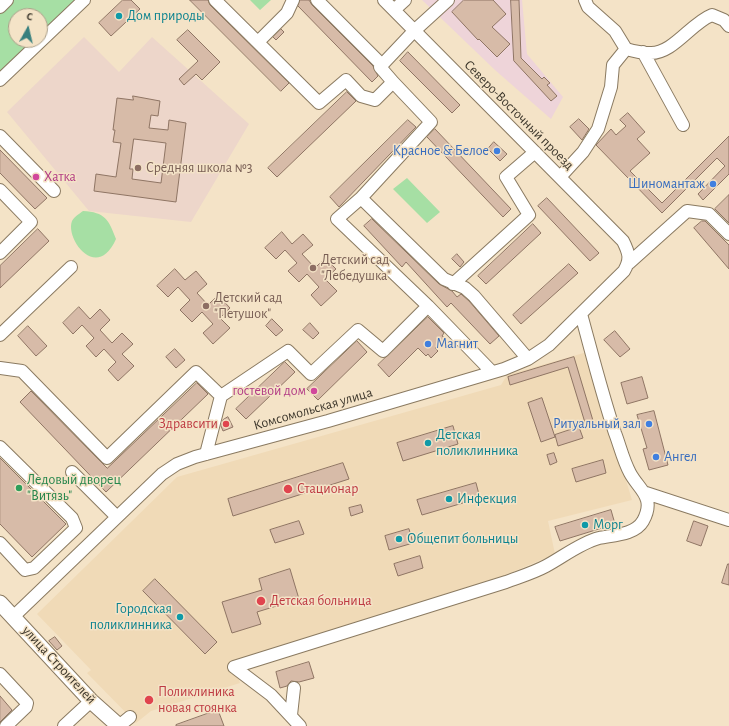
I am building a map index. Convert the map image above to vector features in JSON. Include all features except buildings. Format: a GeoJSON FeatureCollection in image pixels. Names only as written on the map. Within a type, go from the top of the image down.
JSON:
{"type":"FeatureCollection","features":[{"type":"Feature","properties":{"kind":"main road","name":"улица Строителей"},"geometry":{"type":"LineString","coordinates":[[0,603],[91,700],[123,723]]}},
{"type":"Feature","properties":{"kind":"street"},"geometry":{"type":"LineString","coordinates":[[0,7],[7,0]]}},
{"type":"Feature","properties":{"kind":"street"},"geometry":{"type":"LineString","coordinates":[[0,80],[84,0]]}},
{"type":"Feature","properties":{"kind":"street"},"geometry":{"type":"LineString","coordinates":[[216,0],[319,103],[346,80],[361,96],[375,100],[394,82]]}},
{"type":"Feature","properties":{"kind":"street"},"geometry":{"type":"LineString","coordinates":[[258,42],[287,14],[293,0]]}},
{"type":"Feature","properties":{"kind":"street"},"geometry":{"type":"LineString","coordinates":[[317,0],[382,64]]}},
{"type":"Feature","properties":{"kind":"street","name":"Северо-Восточный проезд"},"geometry":{"type":"LineString","coordinates":[[384,0],[623,241],[629,258]]}},
{"type":"Feature","properties":{"kind":"street"},"geometry":{"type":"LineString","coordinates":[[394,10],[405,0]]}},
{"type":"Feature","properties":{"kind":"street"},"geometry":{"type":"LineString","coordinates":[[448,0],[414,31],[380,67],[431,122],[361,198],[337,219],[428,306],[492,372]]}},
{"type":"Feature","properties":{"kind":"street"},"geometry":{"type":"LineString","coordinates":[[585,0],[588,7],[616,31],[626,49]]}},
{"type":"Feature","properties":{"kind":"street"},"geometry":{"type":"LineString","coordinates":[[626,49],[651,54],[667,49],[702,19],[712,15],[724,20],[729,26]]}},
{"type":"Feature","properties":{"kind":"street"},"geometry":{"type":"LineString","coordinates":[[560,177],[583,152],[598,129],[611,88],[613,65],[626,49]]}},
{"type":"Feature","properties":{"kind":"street"},"geometry":{"type":"LineString","coordinates":[[643,52],[683,125]]}},
{"type":"Feature","properties":{"kind":"street"},"geometry":{"type":"LineString","coordinates":[[0,136],[54,191]]}},
{"type":"Feature","properties":{"kind":"street"},"geometry":{"type":"LineString","coordinates":[[453,284],[529,214],[506,178],[535,152]]}},
{"type":"Feature","properties":{"kind":"street"},"geometry":{"type":"LineString","coordinates":[[0,190],[31,222],[0,253]]}},
{"type":"Feature","properties":{"kind":"street"},"geometry":{"type":"LineString","coordinates":[[361,198],[444,279],[465,288],[474,296],[528,359]]}},
{"type":"Feature","properties":{"kind":"street","name":"Комсомольская улица"},"geometry":{"type":"LineString","coordinates":[[13,617],[162,474],[177,464],[206,454],[328,421],[492,372],[528,359],[549,345],[624,271],[629,258],[687,211],[709,214],[729,234]]}},
{"type":"Feature","properties":{"kind":"street"},"geometry":{"type":"LineString","coordinates":[[0,335],[71,267]]}},
{"type":"Feature","properties":{"kind":"street"},"geometry":{"type":"LineString","coordinates":[[206,454],[221,396],[288,351],[311,374],[358,330],[383,351],[428,306]]}},
{"type":"Feature","properties":{"kind":"street"},"geometry":{"type":"LineString","coordinates":[[581,314],[610,418],[631,475],[646,493],[729,520]]}},
{"type":"Feature","properties":{"kind":"street"},"geometry":{"type":"LineString","coordinates":[[0,368],[22,371],[107,458],[196,372],[221,396]]}},
{"type":"Feature","properties":{"kind":"street"},"geometry":{"type":"LineString","coordinates":[[0,447],[72,518],[76,528],[34,568],[25,570],[3,550]]}},
{"type":"Feature","properties":{"kind":"street"},"geometry":{"type":"LineString","coordinates":[[72,472],[117,517]]}},
{"type":"Feature","properties":{"kind":"street"},"geometry":{"type":"LineString","coordinates":[[300,726],[271,695],[234,667],[506,582],[544,567],[591,541],[630,531],[638,527],[643,521],[647,504],[646,493]]}},
{"type":"Feature","properties":{"kind":"street"},"geometry":{"type":"LineString","coordinates":[[0,674],[27,703],[26,708],[6,726]]}},
{"type":"Feature","properties":{"kind":"street"},"geometry":{"type":"LineString","coordinates":[[291,715],[294,688]]}},
{"type":"Feature","properties":{"kind":"street"},"geometry":{"type":"LineString","coordinates":[[64,726],[91,700]]}},
{"type":"Feature","properties":{"kind":"shaded area"},"geometry":{"type":"Polygon","coordinates":[[[422,0],[522,0],[527,54],[563,97],[551,119],[495,70],[422,0]]]}},
{"type":"Feature","properties":{"kind":"shaded area","name":"Средняя школа №3"},"geometry":{"type":"Polygon","coordinates":[[[84,37],[119,72],[152,37],[249,124],[191,222],[89,211],[7,112],[84,37]]]}},
{"type":"Feature","properties":{"kind":"shaded area"},"geometry":{"type":"Polygon","coordinates":[[[587,352],[632,500],[548,521],[555,554],[503,576],[233,661],[240,683],[151,711],[136,723],[87,673],[91,670],[37,614],[177,477],[501,385],[507,375],[587,352]]]}},
{"type":"Feature","properties":{"kind":"green space"},"geometry":{"type":"Polygon","coordinates":[[[10,0],[81,0],[48,32],[48,8],[8,8],[8,48],[32,48],[0,79],[0,10],[10,0]]]}},
{"type":"Feature","properties":{"kind":"green space"},"geometry":{"type":"Polygon","coordinates":[[[250,0],[271,0],[260,10],[250,0]]]}},
{"type":"Feature","properties":{"kind":"green space"},"geometry":{"type":"Polygon","coordinates":[[[407,178],[440,212],[427,223],[393,189],[407,178]]]}},
{"type":"Feature","properties":{"kind":"green space"},"geometry":{"type":"Polygon","coordinates":[[[83,211],[96,213],[105,218],[116,239],[108,251],[100,257],[92,257],[84,253],[73,237],[71,229],[72,221],[83,211]]]}},
{"type":"Feature","properties":{"kind":"place","name":"Дом природы"},"geometry":{"type":"Point","coordinates":[119,16]}},
{"type":"Feature","properties":{"kind":"place","name":"Красное & Белое"},"geometry":{"type":"Point","coordinates":[497,151]}},
{"type":"Feature","properties":{"kind":"place","name":"Средняя школа №3"},"geometry":{"type":"Point","coordinates":[138,168]}},
{"type":"Feature","properties":{"kind":"place","name":"Хатка"},"geometry":{"type":"Point","coordinates":[36,177]}},
{"type":"Feature","properties":{"kind":"place","name":"Шиномантаж"},"geometry":{"type":"Point","coordinates":[713,184]}},
{"type":"Feature","properties":{"kind":"place","name":"Детский сад \"Лебедушка\""},"geometry":{"type":"Point","coordinates":[313,268]}},
{"type":"Feature","properties":{"kind":"place","name":"Детский сад \"Петушок\""},"geometry":{"type":"Point","coordinates":[206,306]}},
{"type":"Feature","properties":{"kind":"place","name":"Магнит"},"geometry":{"type":"Point","coordinates":[428,344]}},
{"type":"Feature","properties":{"kind":"place","name":"гостевой дом"},"geometry":{"type":"Point","coordinates":[314,391]}},
{"type":"Feature","properties":{"kind":"place","name":"Здравсити"},"geometry":{"type":"Point","coordinates":[226,424]}},
{"type":"Feature","properties":{"kind":"place","name":"Ритуальный зал"},"geometry":{"type":"Point","coordinates":[649,424]}},
{"type":"Feature","properties":{"kind":"place","name":"Детская поликлинника"},"geometry":{"type":"Point","coordinates":[428,443]}},
{"type":"Feature","properties":{"kind":"place","name":"Ангел"},"geometry":{"type":"Point","coordinates":[656,457]}},
{"type":"Feature","properties":{"kind":"place","name":"Ледовый дворец \"Витязь\""},"geometry":{"type":"Point","coordinates":[19,488]}},
{"type":"Feature","properties":{"kind":"place","name":"Стационар"},"geometry":{"type":"Point","coordinates":[288,489]}},
{"type":"Feature","properties":{"kind":"place","name":"Инфекция"},"geometry":{"type":"Point","coordinates":[449,499]}},
{"type":"Feature","properties":{"kind":"place","name":"Морг"},"geometry":{"type":"Point","coordinates":[585,525]}},
{"type":"Feature","properties":{"kind":"place","name":"Общепит больницы"},"geometry":{"type":"Point","coordinates":[399,539]}},
{"type":"Feature","properties":{"kind":"place","name":"Детская больница"},"geometry":{"type":"Point","coordinates":[261,601]}},
{"type":"Feature","properties":{"kind":"place","name":"Городская поликлинника"},"geometry":{"type":"Point","coordinates":[180,617]}},
{"type":"Feature","properties":{"kind":"place","name":"Поликлиника новая стоянка"},"geometry":{"type":"Point","coordinates":[149,700]}}]}
